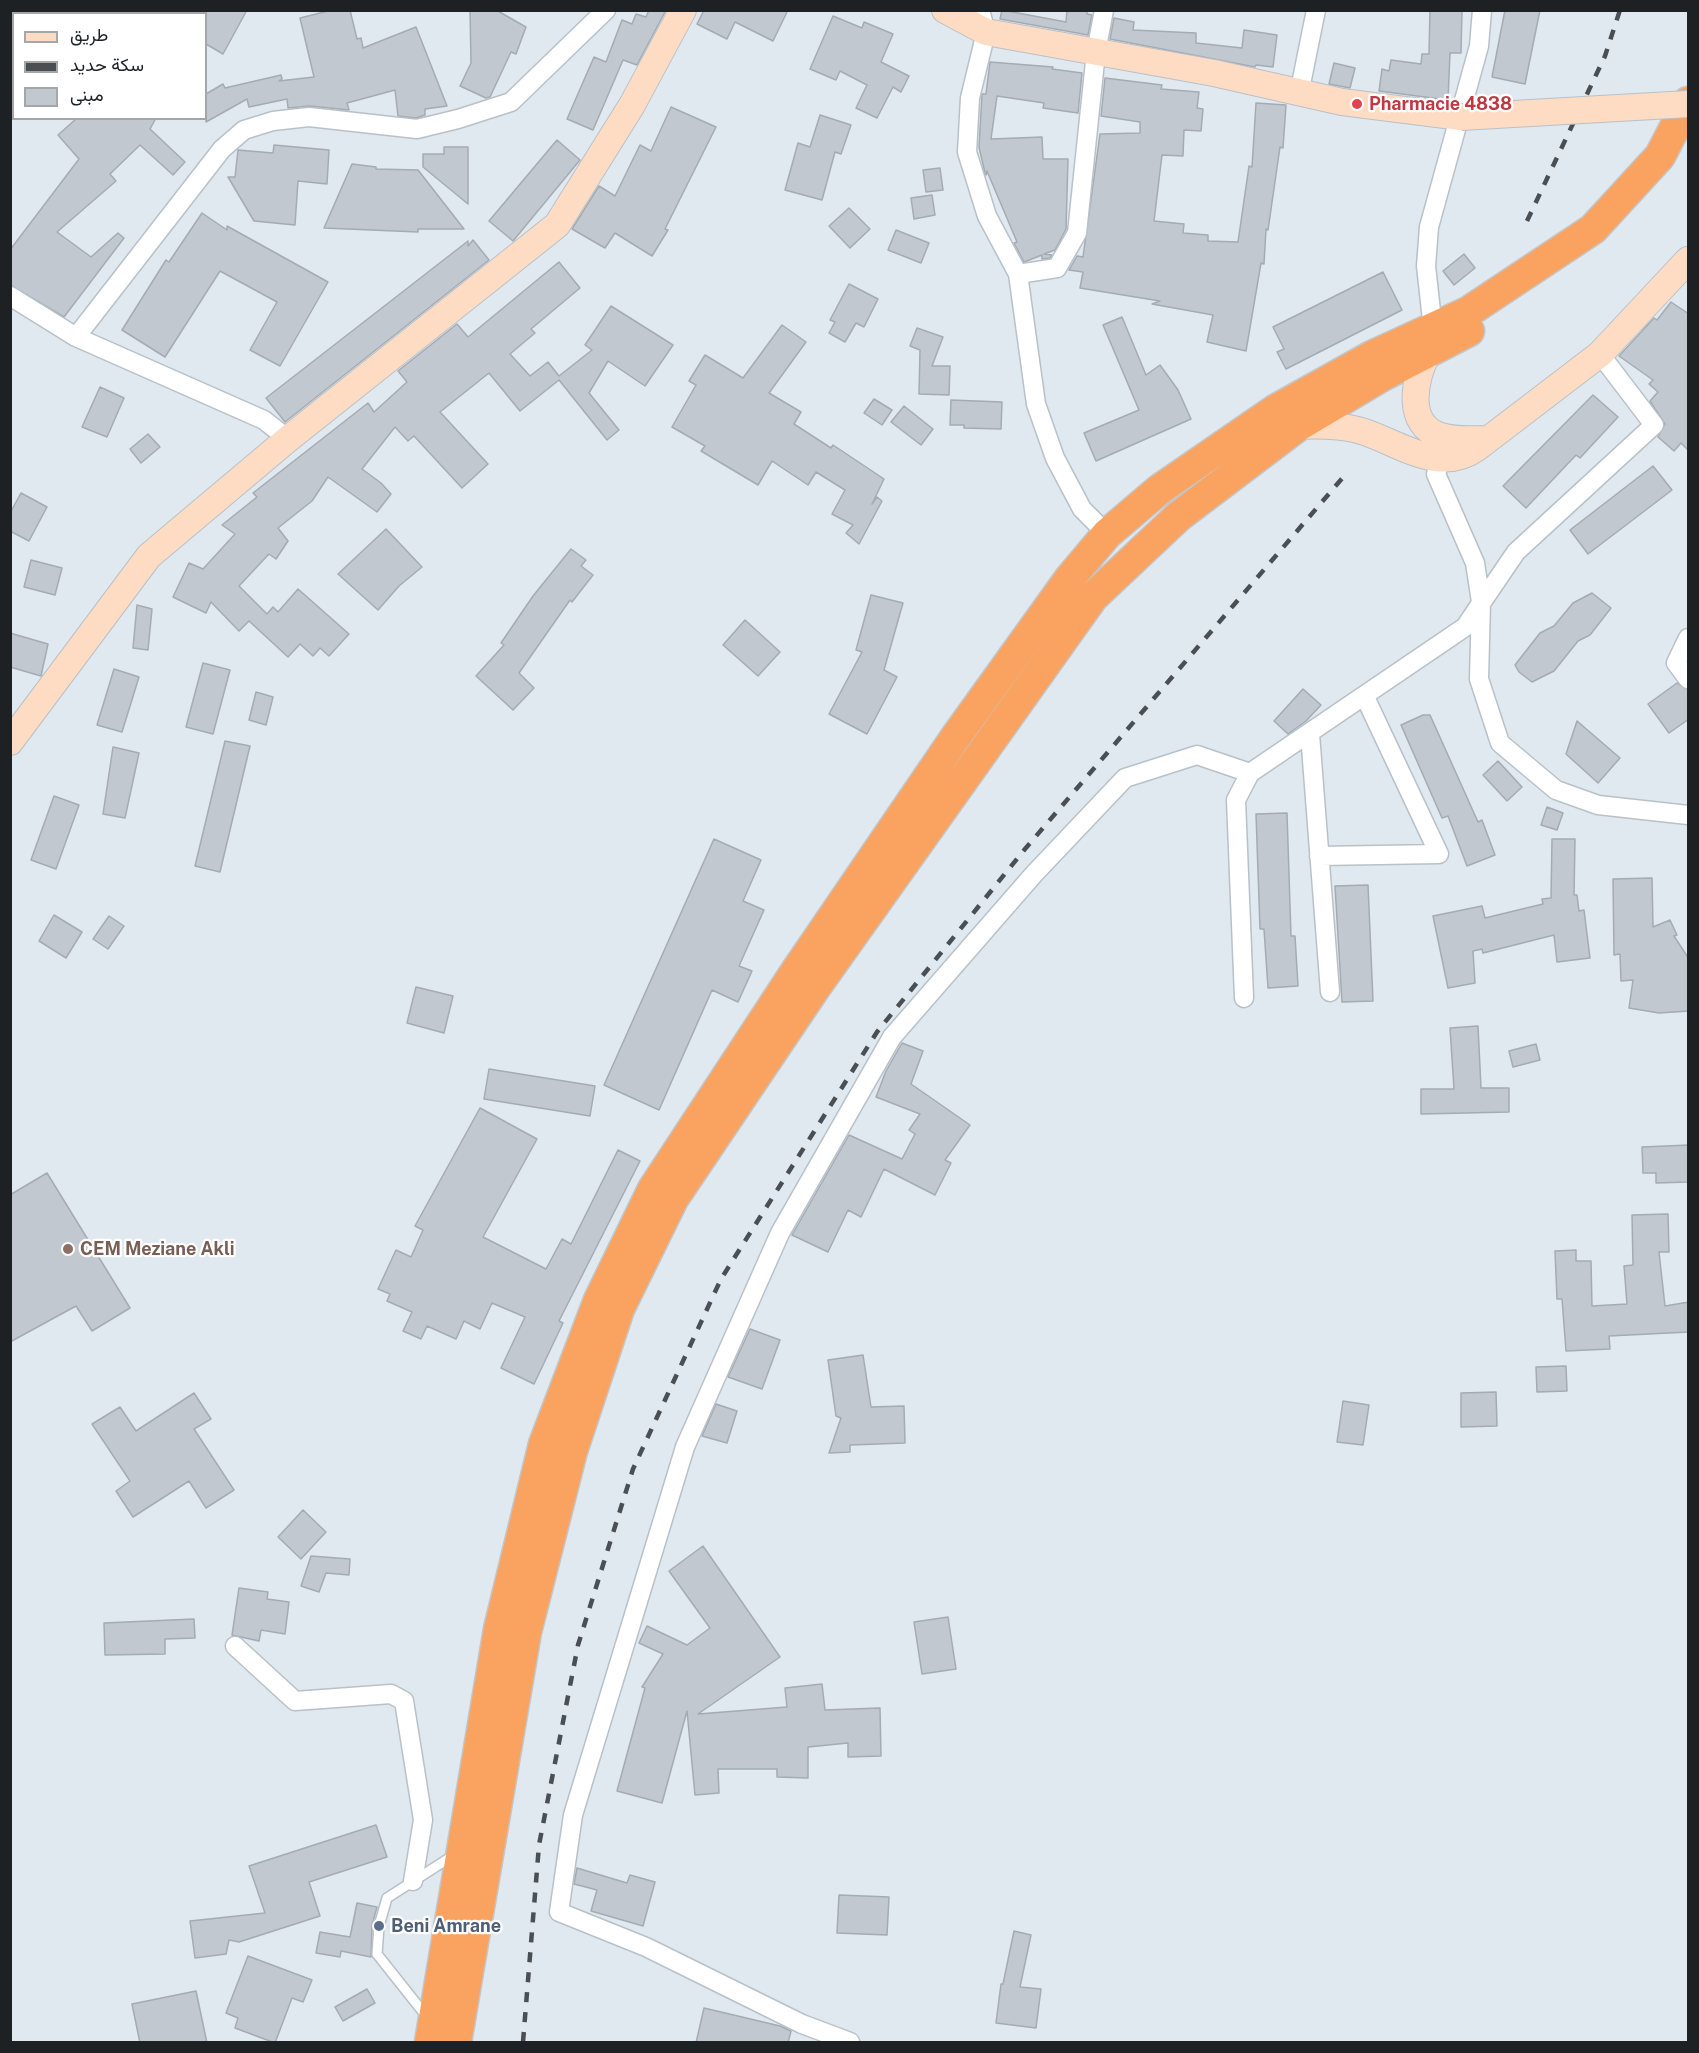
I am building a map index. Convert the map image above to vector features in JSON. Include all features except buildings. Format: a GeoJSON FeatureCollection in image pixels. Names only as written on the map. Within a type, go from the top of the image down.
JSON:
{"type":"FeatureCollection","features":[{"type":"Feature","properties":{"kind":"highway"},"geometry":{"type":"LineString","coordinates":[[440,2037],[532,1609],[572,1451],[619,1309],[673,1199],[814,988],[1093,597],[1179,516],[1298,426],[1382,376],[1468,312],[1593,229],[1660,156],[1689,103]]}},
{"type":"Feature","properties":{"kind":"highway"},"geometry":{"type":"LineString","coordinates":[[440,2037],[461,1850],[499,1629],[544,1444],[599,1300],[648,1199],[789,981],[955,738],[1070,578],[1107,534],[1160,489],[1275,410],[1372,356],[1430,342],[1513,306],[1602,245],[1677,168],[1689,146]]}},
{"type":"Feature","properties":{"kind":"main road"},"geometry":{"type":"LineString","coordinates":[[10,742],[148,556],[288,439],[557,225],[632,105],[683,10]]}},
{"type":"Feature","properties":{"kind":"main road"},"geometry":{"type":"LineString","coordinates":[[945,10],[1096,52],[1214,74],[1299,94],[1401,111],[1461,117],[1689,103]]}},
{"type":"Feature","properties":{"kind":"main road"},"geometry":{"type":"LineString","coordinates":[[1298,426],[1331,425],[1360,431],[1406,450],[1444,449],[1488,439],[1600,354],[1689,260]]}},
{"type":"Feature","properties":{"kind":"main road"},"geometry":{"type":"LineString","coordinates":[[1430,342],[1416,384],[1419,415],[1444,449]]}},
{"type":"Feature","properties":{"kind":"street"},"geometry":{"type":"LineString","coordinates":[[76,337],[222,149],[244,130],[273,121],[309,117],[417,129],[511,102],[606,10]]}},
{"type":"Feature","properties":{"kind":"street"},"geometry":{"type":"LineString","coordinates":[[1018,274],[1057,268],[1077,233],[1096,52],[1104,10]]}},
{"type":"Feature","properties":{"kind":"street"},"geometry":{"type":"LineString","coordinates":[[1299,94],[1316,10]]}},
{"type":"Feature","properties":{"kind":"street"},"geometry":{"type":"LineString","coordinates":[[1430,342],[1426,247],[1434,208],[1479,46],[1482,10]]}},
{"type":"Feature","properties":{"kind":"street"},"geometry":{"type":"LineString","coordinates":[[983,21],[970,98],[967,153],[987,216],[1018,274],[1036,404],[1055,458],[1082,509],[1107,534]]}},
{"type":"Feature","properties":{"kind":"street"},"geometry":{"type":"LineString","coordinates":[[10,296],[76,337],[264,420],[288,439]]}},
{"type":"Feature","properties":{"kind":"street"},"geometry":{"type":"LineString","coordinates":[[1244,998],[1236,800],[1250,773],[1466,627],[1516,552],[1654,425],[1600,354]]}},
{"type":"Feature","properties":{"kind":"street"},"geometry":{"type":"LineString","coordinates":[[1444,449],[1436,474],[1475,563],[1481,602],[1479,678],[1500,743],[1556,790],[1598,805],[1689,814]]}},
{"type":"Feature","properties":{"kind":"street"},"geometry":{"type":"LineString","coordinates":[[1689,638],[1677,663],[1689,679]]}},
{"type":"Feature","properties":{"kind":"street"},"geometry":{"type":"LineString","coordinates":[[1319,856],[1439,854],[1365,697]]}},
{"type":"Feature","properties":{"kind":"street"},"geometry":{"type":"LineString","coordinates":[[1310,734],[1330,992]]}},
{"type":"Feature","properties":{"kind":"street"},"geometry":{"type":"LineString","coordinates":[[850,2043],[802,2024],[646,1947],[559,1912],[573,1815],[678,1469],[689,1437],[780,1233],[892,1036],[1034,874],[1125,778],[1197,755],[1250,773]]}},
{"type":"Feature","properties":{"kind":"street"},"geometry":{"type":"LineString","coordinates":[[235,1646],[295,1701],[391,1694],[404,1701],[423,1820],[413,1881]]}},
{"type":"Feature","properties":{"kind":"lane"},"geometry":{"type":"LineString","coordinates":[[440,2037],[377,1954],[379,1926],[387,1898],[461,1850]]}},
{"type":"Feature","properties":{"kind":"railway"},"geometry":{"type":"LineString","coordinates":[[1527,221],[1605,56],[1620,10]]}},
{"type":"Feature","properties":{"kind":"railway"},"geometry":{"type":"LineString","coordinates":[[523,2042],[539,1845],[578,1645],[633,1469],[721,1279],[877,1032],[1025,849],[1345,475]]}},
{"type":"Feature","properties":{"kind":"place","name":"Pharmacie 4838"},"geometry":{"type":"Point","coordinates":[1357,104]}},
{"type":"Feature","properties":{"kind":"place","name":"CEM Meziane Akli"},"geometry":{"type":"Point","coordinates":[68,1249]}},
{"type":"Feature","properties":{"kind":"place","name":"Beni Amrane"},"geometry":{"type":"Point","coordinates":[379,1926]}}]}
